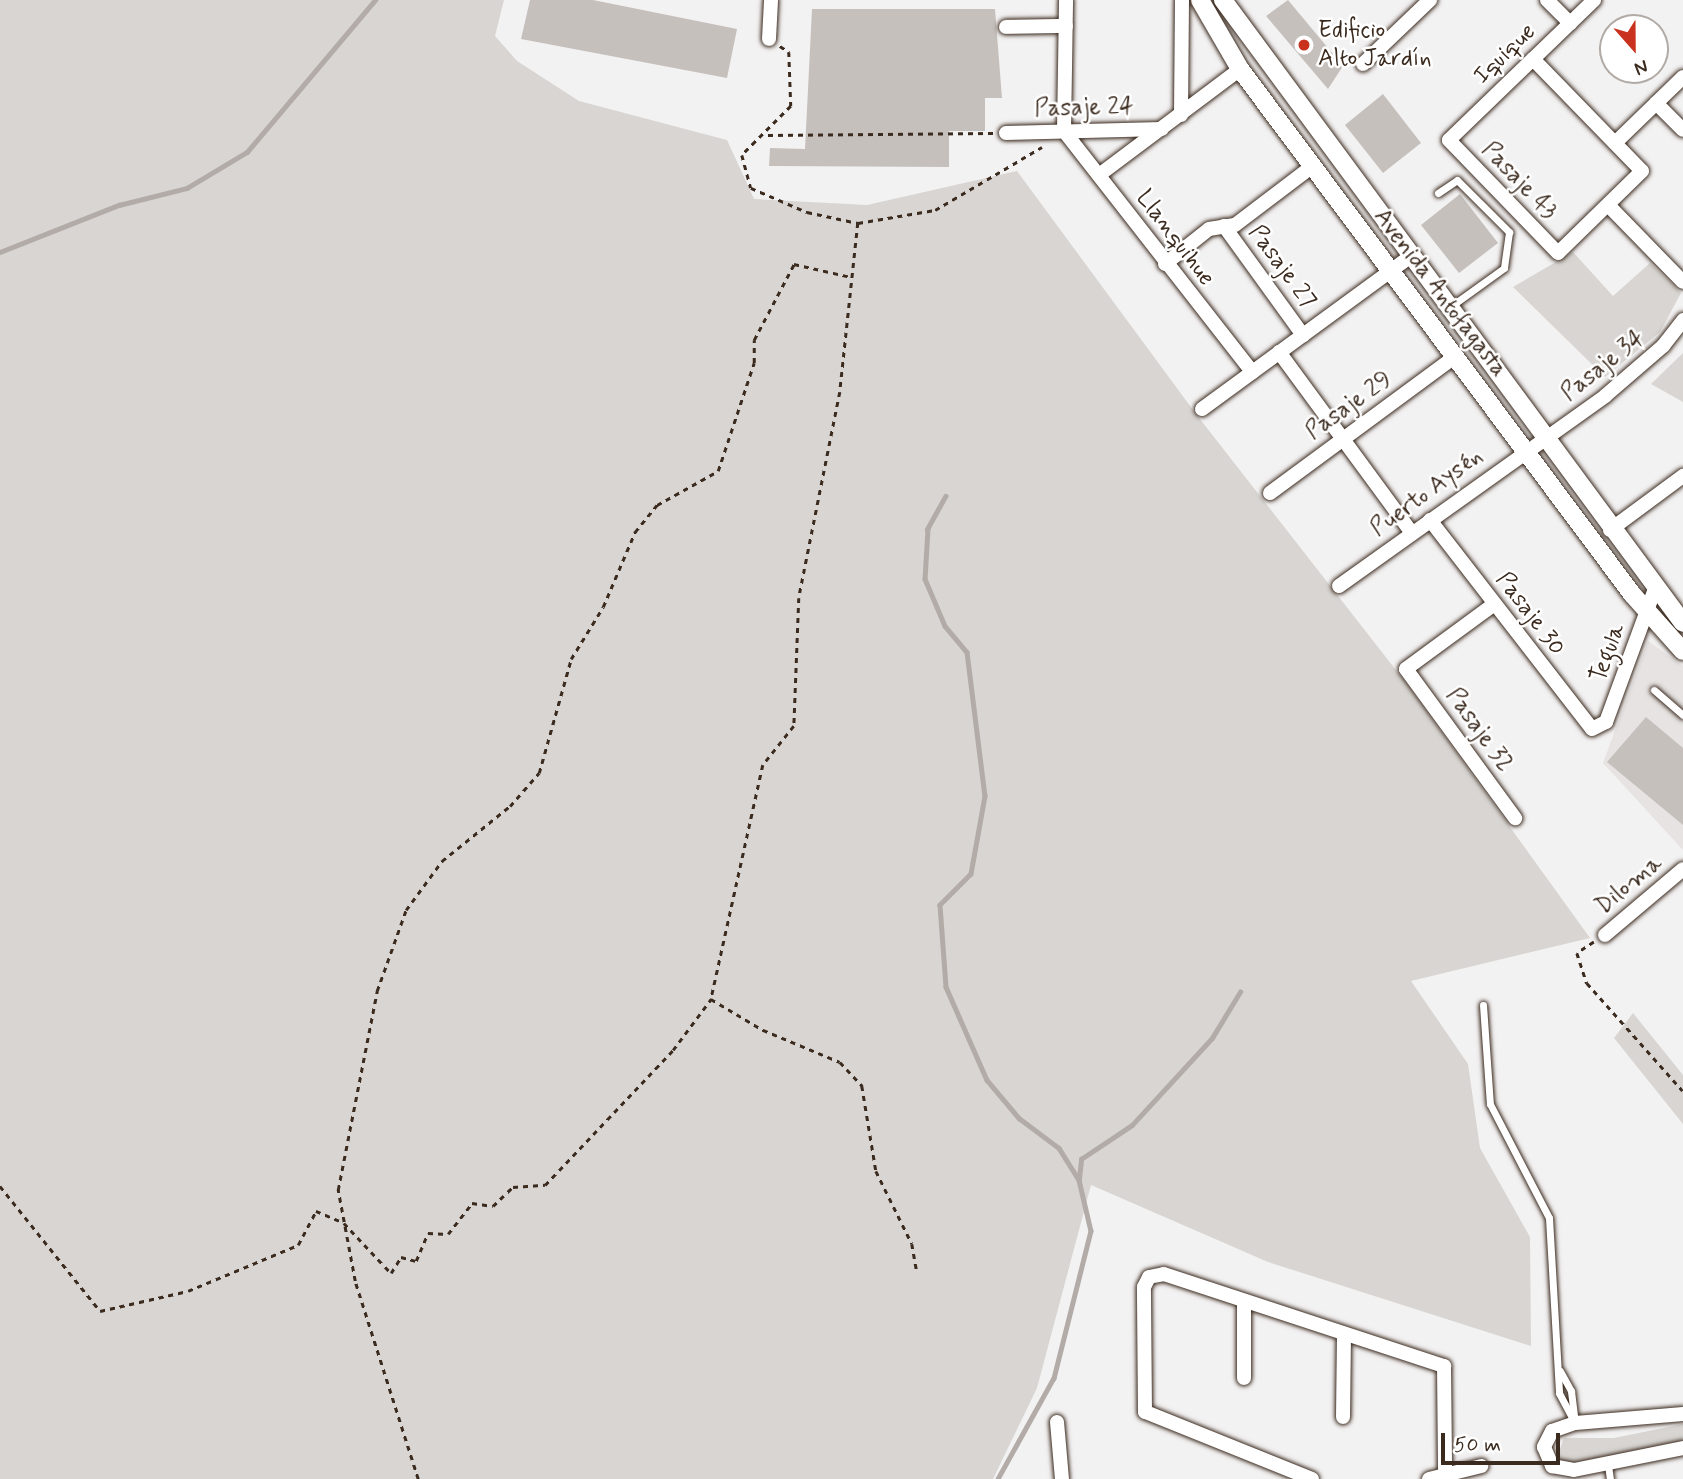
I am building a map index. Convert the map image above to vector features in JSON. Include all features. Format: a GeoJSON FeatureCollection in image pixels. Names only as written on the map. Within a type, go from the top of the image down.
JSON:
{"type":"FeatureCollection","features":[{"type":"Feature","properties":{"kind":"street"},"geometry":{"type":"LineString","coordinates":[[769,40],[771,0]]}},
{"type":"Feature","properties":{"kind":"street"},"geometry":{"type":"LineString","coordinates":[[1064,131],[1066,0]]}},
{"type":"Feature","properties":{"kind":"street"},"geometry":{"type":"LineString","coordinates":[[1181,115],[1182,0]]}},
{"type":"Feature","properties":{"kind":"street","name":"Avenida Antofagasta"},"geometry":{"type":"LineString","coordinates":[[1200,0],[1240,69],[1647,612],[1683,651]]}},
{"type":"Feature","properties":{"kind":"street","name":"Avenida Antofagasta"},"geometry":{"type":"LineString","coordinates":[[1223,0],[1408,258],[1610,530],[1683,623]]}},
{"type":"Feature","properties":{"kind":"street"},"geometry":{"type":"LineString","coordinates":[[1363,64],[1430,0]]}},
{"type":"Feature","properties":{"kind":"street"},"geometry":{"type":"LineString","coordinates":[[1547,0],[1570,23]]}},
{"type":"Feature","properties":{"kind":"street","name":"Iquique"},"geometry":{"type":"LineString","coordinates":[[1448,141],[1594,0]]}},
{"type":"Feature","properties":{"kind":"street"},"geometry":{"type":"LineString","coordinates":[[1006,27],[1066,26]]}},
{"type":"Feature","properties":{"kind":"street"},"geometry":{"type":"LineString","coordinates":[[1533,59],[1642,171],[1608,205],[1683,282]]}},
{"type":"Feature","properties":{"kind":"street"},"geometry":{"type":"LineString","coordinates":[[1099,175],[1240,69]]}},
{"type":"Feature","properties":{"kind":"street"},"geometry":{"type":"LineString","coordinates":[[1615,143],[1683,77]]}},
{"type":"Feature","properties":{"kind":"street"},"geometry":{"type":"LineString","coordinates":[[1656,103],[1683,130]]}},
{"type":"Feature","properties":{"kind":"street","name":"Pasaje 24"},"geometry":{"type":"LineString","coordinates":[[1006,133],[1162,128]]}},
{"type":"Feature","properties":{"kind":"street","name":"Llanquihue"},"geometry":{"type":"LineString","coordinates":[[1064,131],[1165,264],[1252,372]]}},
{"type":"Feature","properties":{"kind":"street","name":"Pasaje 43"},"geometry":{"type":"LineString","coordinates":[[1448,141],[1558,253],[1608,205]]}},
{"type":"Feature","properties":{"kind":"street"},"geometry":{"type":"LineString","coordinates":[[1165,264],[1209,229],[1235,225],[1314,165]]}},
{"type":"Feature","properties":{"kind":"street","name":"Pasaje 27"},"geometry":{"type":"LineString","coordinates":[[1224,226],[1303,335]]}},
{"type":"Feature","properties":{"kind":"street"},"geometry":{"type":"LineString","coordinates":[[1202,408],[1408,258]]}},
{"type":"Feature","properties":{"kind":"street","name":"Pasaje 34"},"geometry":{"type":"LineString","coordinates":[[1544,440],[1663,346],[1683,320]]}},
{"type":"Feature","properties":{"kind":"street"},"geometry":{"type":"LineString","coordinates":[[1279,352],[1412,533]]}},
{"type":"Feature","properties":{"kind":"street","name":"Pasaje 29"},"geometry":{"type":"LineString","coordinates":[[1270,493],[1456,356]]}},
{"type":"Feature","properties":{"kind":"street","name":"Puerto Aysén"},"geometry":{"type":"LineString","coordinates":[[1339,586],[1525,450],[1544,440]]}},
{"type":"Feature","properties":{"kind":"street"},"geometry":{"type":"LineString","coordinates":[[1610,530],[1683,476]]}},
{"type":"Feature","properties":{"kind":"street","name":"Pasaje 30"},"geometry":{"type":"LineString","coordinates":[[1430,520],[1586,726],[1598,728]]}},
{"type":"Feature","properties":{"kind":"street","name":"Tegula"},"geometry":{"type":"LineString","coordinates":[[1598,728],[1606,722],[1655,589]]}},
{"type":"Feature","properties":{"kind":"street","name":"Pasaje 32"},"geometry":{"type":"LineString","coordinates":[[1493,605],[1406,669],[1515,818]]}},
{"type":"Feature","properties":{"kind":"street","name":"Diloma"},"geometry":{"type":"LineString","coordinates":[[1605,935],[1683,869]]}},
{"type":"Feature","properties":{"kind":"street"},"geometry":{"type":"LineString","coordinates":[[1312,1479],[1145,1412],[1147,1279],[1164,1274],[1244,1304],[1446,1369],[1445,1470]]}},
{"type":"Feature","properties":{"kind":"street"},"geometry":{"type":"LineString","coordinates":[[1244,1304],[1244,1378]]}},
{"type":"Feature","properties":{"kind":"street"},"geometry":{"type":"LineString","coordinates":[[1343,1417],[1344,1335]]}},
{"type":"Feature","properties":{"kind":"street"},"geometry":{"type":"LineString","coordinates":[[1683,1413],[1575,1423],[1548,1436],[1549,1463],[1561,1470],[1609,1472],[1683,1447]]}},
{"type":"Feature","properties":{"kind":"street"},"geometry":{"type":"LineString","coordinates":[[1056,1422],[1062,1479]]}},
{"type":"Feature","properties":{"kind":"street"},"geometry":{"type":"LineString","coordinates":[[1429,1479],[1445,1470],[1481,1466]]}},
{"type":"Feature","properties":{"kind":"lane"},"geometry":{"type":"LineString","coordinates":[[1438,193],[1457,180],[1508,232],[1504,268],[1446,309]]}},
{"type":"Feature","properties":{"kind":"lane"},"geometry":{"type":"LineString","coordinates":[[1654,690],[1683,715]]}},
{"type":"Feature","properties":{"kind":"lane"},"geometry":{"type":"LineString","coordinates":[[1674,707],[1683,703]]}},
{"type":"Feature","properties":{"kind":"lane"},"geometry":{"type":"LineString","coordinates":[[1483,1005],[1490,1104],[1549,1218],[1550,1304],[1562,1403],[1575,1423]]}},
{"type":"Feature","properties":{"kind":"lane"},"geometry":{"type":"LineString","coordinates":[[1559,1371],[1571,1391],[1575,1423]]}},
{"type":"Feature","properties":{"kind":"path"},"geometry":{"type":"LineString","coordinates":[[769,40],[789,52],[791,106],[766,135],[743,155],[751,188],[807,212],[858,223],[935,210],[1064,131]]}},
{"type":"Feature","properties":{"kind":"path"},"geometry":{"type":"LineString","coordinates":[[766,135],[1006,133]]}},
{"type":"Feature","properties":{"kind":"path"},"geometry":{"type":"LineString","coordinates":[[0,1186],[100,1311],[188,1291],[298,1245],[316,1211],[344,1223],[391,1273],[401,1257],[416,1261],[428,1233],[447,1234],[472,1203],[493,1206],[513,1187],[545,1185],[673,1050],[711,999],[763,765],[794,726],[799,598],[838,406],[858,223]]}},
{"type":"Feature","properties":{"kind":"path"},"geometry":{"type":"LineString","coordinates":[[418,1479],[355,1281],[338,1190],[351,1100],[377,991],[407,910],[442,861],[510,806],[540,773],[571,659],[603,607],[635,532],[657,505],[718,471],[754,363],[754,340],[794,264],[851,277]]}},
{"type":"Feature","properties":{"kind":"path"},"geometry":{"type":"LineString","coordinates":[[1605,935],[1577,953],[1587,983],[1683,1091]]}},
{"type":"Feature","properties":{"kind":"path"},"geometry":{"type":"LineString","coordinates":[[711,999],[763,1030],[840,1062],[862,1086],[876,1171],[912,1244],[917,1272]]}},
{"type":"Feature","properties":{"kind":"shaded area"},"geometry":{"type":"Polygon","coordinates":[[[0,0],[504,0],[495,36],[517,61],[579,101],[727,140],[754,199],[867,205],[1017,171],[1196,414],[1406,683],[1590,938],[1411,981],[1468,1064],[1480,1148],[1530,1237],[1531,1346],[1268,1262],[1091,1185],[1037,1388],[993,1479],[0,1479],[0,0]]]}},
{"type":"Feature","properties":{"kind":"shaded area"},"geometry":{"type":"Polygon","coordinates":[[[1573,252],[1613,296],[1650,263],[1681,293],[1660,332],[1605,377],[1513,287],[1573,252]]]}},
{"type":"Feature","properties":{"kind":"shaded area"},"geometry":{"type":"Polygon","coordinates":[[[1683,353],[1683,402],[1651,384],[1683,353]]]}},
{"type":"Feature","properties":{"kind":"shaded area"},"geometry":{"type":"Polygon","coordinates":[[[1648,641],[1683,666],[1683,850],[1603,763],[1648,641]]]}},
{"type":"Feature","properties":{"kind":"shaded area"},"geometry":{"type":"Polygon","coordinates":[[[1633,1013],[1683,1075],[1683,1124],[1614,1038],[1633,1013]]]}},
{"type":"Feature","properties":{"kind":"shaded area"},"geometry":{"type":"Polygon","coordinates":[[[1683,1424],[1683,1441],[1567,1464],[1557,1457],[1564,1438],[1614,1438],[1683,1424]]]}},
{"type":"Feature","properties":{"kind":"building"},"geometry":{"type":"Polygon","coordinates":[[[530,0],[593,0],[737,29],[727,78],[521,39],[530,0]]]}},
{"type":"Feature","properties":{"kind":"building","name":"Edificio Alto Jardín"},"geometry":{"type":"Polygon","coordinates":[[[1288,0],[1343,66],[1328,89],[1266,16],[1288,0]]]}},
{"type":"Feature","properties":{"kind":"building"},"geometry":{"type":"Polygon","coordinates":[[[812,9],[995,9],[1002,98],[985,98],[985,131],[949,131],[949,167],[769,166],[770,148],[805,149],[812,9]]]}},
{"type":"Feature","properties":{"kind":"building"},"geometry":{"type":"Polygon","coordinates":[[[1383,94],[1421,143],[1383,173],[1345,125],[1383,94]]]}},
{"type":"Feature","properties":{"kind":"building"},"geometry":{"type":"Polygon","coordinates":[[[1460,194],[1498,243],[1459,273],[1421,225],[1460,194]]]}},
{"type":"Feature","properties":{"kind":"building"},"geometry":{"type":"Polygon","coordinates":[[[1646,717],[1683,748],[1683,825],[1607,762],[1646,717]]]}},
{"type":"Feature","properties":{"kind":"waterway"},"geometry":{"type":"LineString","coordinates":[[0,252],[119,205],[187,188],[247,152],[375,0]]}},
{"type":"Feature","properties":{"kind":"waterway"},"geometry":{"type":"LineString","coordinates":[[946,496],[928,529],[925,579],[945,626],[967,652],[985,796],[971,874],[940,905],[946,987],[987,1080],[1019,1118],[1059,1148],[1079,1180],[1091,1231],[1054,1378],[998,1479]]}},
{"type":"Feature","properties":{"kind":"waterway"},"geometry":{"type":"LineString","coordinates":[[1079,1179],[1081,1159],[1132,1125],[1212,1038],[1240,992]]}},
{"type":"Feature","properties":{"kind":"place","name":"Edificio Alto Jardín"},"geometry":{"type":"Point","coordinates":[1304,45]}}]}
